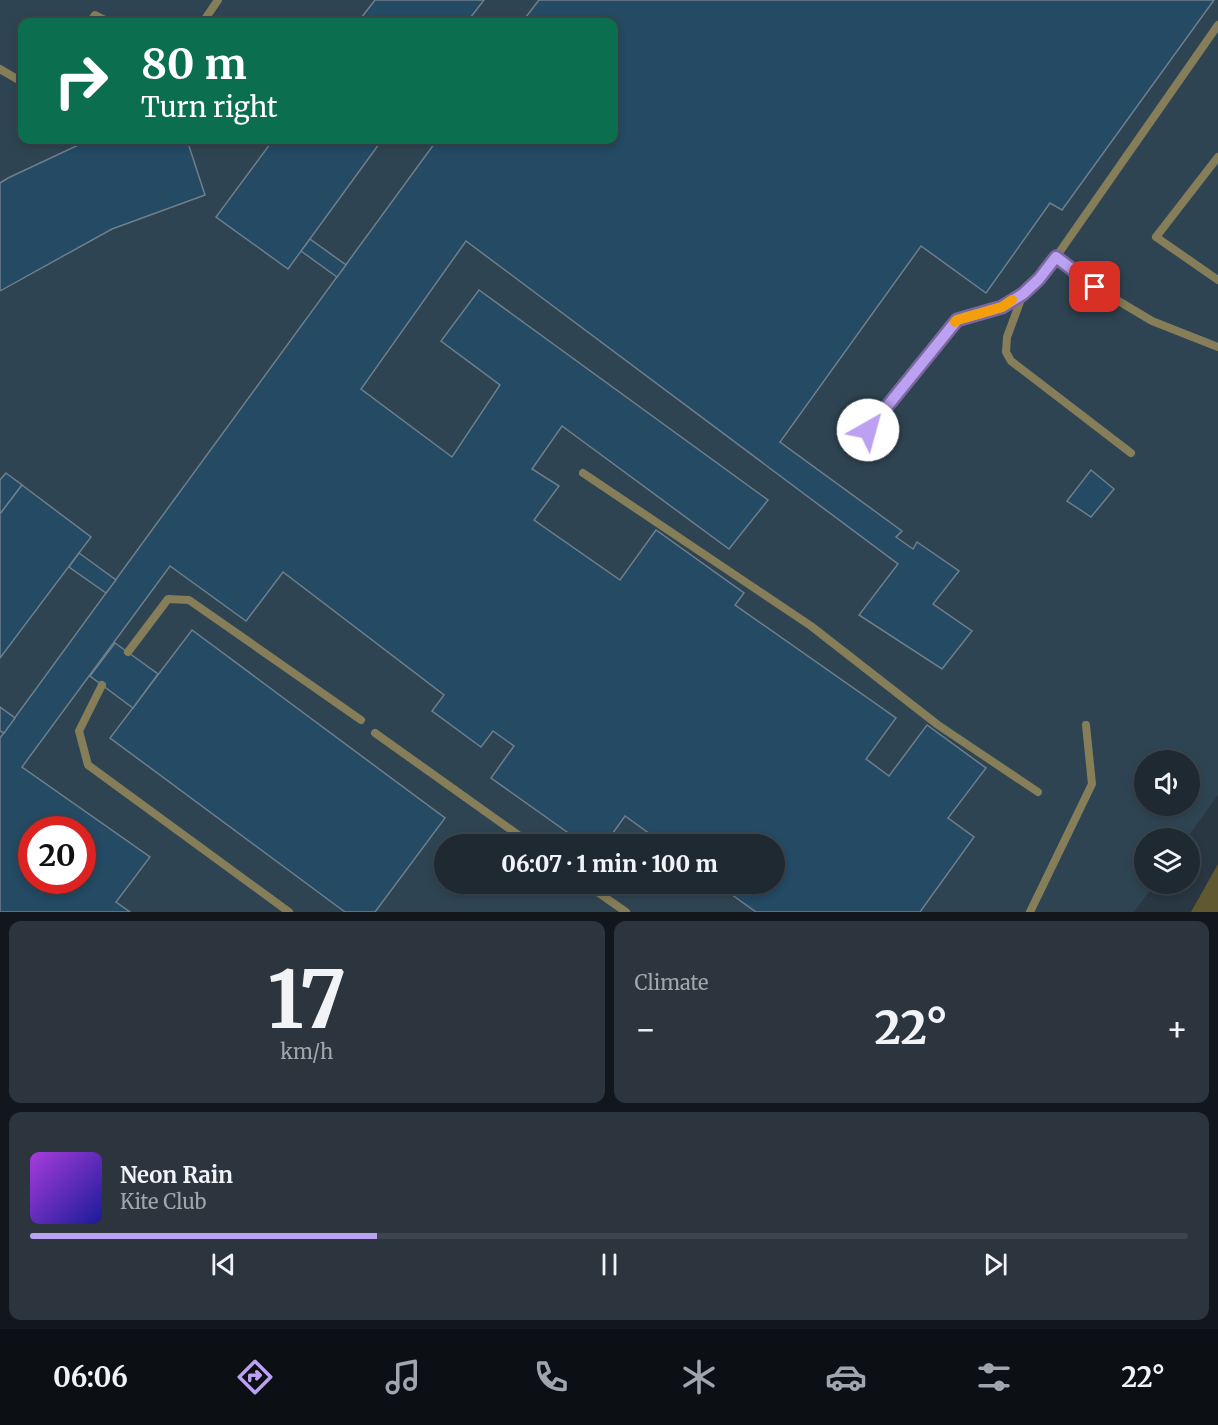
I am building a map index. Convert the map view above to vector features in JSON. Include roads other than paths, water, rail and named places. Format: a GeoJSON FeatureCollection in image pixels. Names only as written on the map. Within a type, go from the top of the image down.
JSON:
{"type":"FeatureCollection","features":[{"type":"Feature","properties":{"kind":"lane"},"geometry":{"type":"LineString","coordinates":[[206,18],[218,0]]}},
{"type":"Feature","properties":{"kind":"lane"},"geometry":{"type":"LineString","coordinates":[[868,430],[957,320],[1002,307],[1023,294],[1039,279],[1218,25]]}},
{"type":"Feature","properties":{"kind":"lane"},"geometry":{"type":"LineString","coordinates":[[0,69],[18,80]]}},
{"type":"Feature","properties":{"kind":"lane"},"geometry":{"type":"LineString","coordinates":[[1218,158],[1156,237],[1218,280]]}},
{"type":"Feature","properties":{"kind":"lane"},"geometry":{"type":"LineString","coordinates":[[1056,257],[1095,287],[1152,321],[1218,347]]}},
{"type":"Feature","properties":{"kind":"lane"},"geometry":{"type":"LineString","coordinates":[[1023,294],[1007,337],[1006,352],[1011,361],[1131,453]]}},
{"type":"Feature","properties":{"kind":"lane"},"geometry":{"type":"LineString","coordinates":[[583,473],[811,626],[938,724],[1038,792]]}},
{"type":"Feature","properties":{"kind":"lane"},"geometry":{"type":"LineString","coordinates":[[128,652],[168,599],[189,600],[361,720]]}},
{"type":"Feature","properties":{"kind":"lane"},"geometry":{"type":"LineString","coordinates":[[102,686],[79,731],[88,765],[289,912]]}},
{"type":"Feature","properties":{"kind":"lane"},"geometry":{"type":"LineString","coordinates":[[1030,912],[1092,784],[1086,725]]}},
{"type":"Feature","properties":{"kind":"lane"},"geometry":{"type":"LineString","coordinates":[[375,733],[517,834]]}},
{"type":"Feature","properties":{"kind":"lane"},"geometry":{"type":"LineString","coordinates":[[600,894],[626,912]]}}]}
